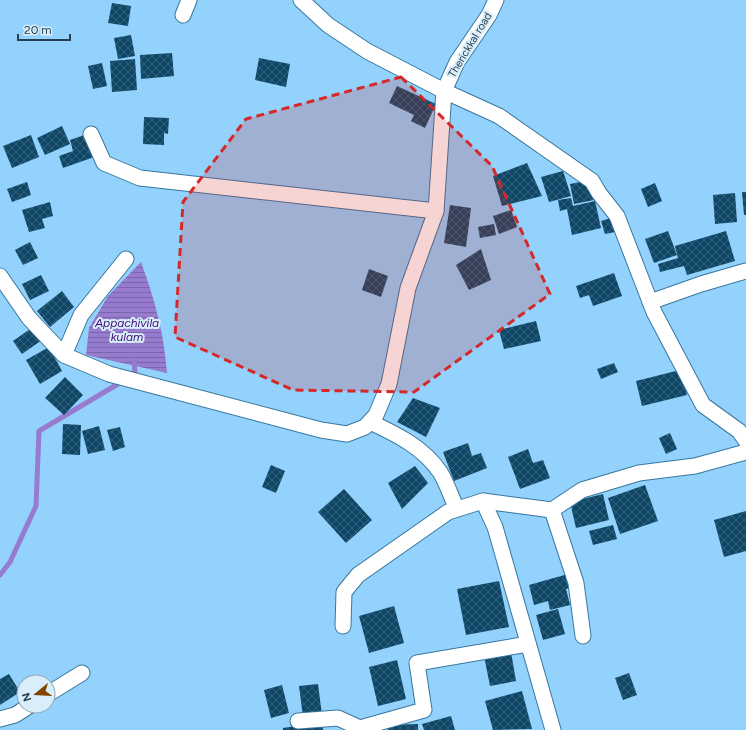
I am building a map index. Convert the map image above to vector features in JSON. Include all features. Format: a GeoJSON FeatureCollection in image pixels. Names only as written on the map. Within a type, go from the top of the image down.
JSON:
{"type":"FeatureCollection","features":[{"type":"Feature","properties":{"kind":"street"},"geometry":{"type":"LineString","coordinates":[[183,15],[189,0]]}},
{"type":"Feature","properties":{"kind":"street"},"geometry":{"type":"LineString","coordinates":[[301,0],[328,25],[367,51],[444,91],[499,116],[592,181],[616,216],[650,302],[703,405],[739,431],[746,440]]}},
{"type":"Feature","properties":{"kind":"street","name":"Therickkal road"},"geometry":{"type":"LineString","coordinates":[[444,91],[457,62],[489,15],[496,0]]}},
{"type":"Feature","properties":{"kind":"street"},"geometry":{"type":"LineString","coordinates":[[0,276],[29,318],[64,355],[109,374],[328,431],[347,434],[365,427],[376,415],[389,384],[408,288],[436,211],[444,91]]}},
{"type":"Feature","properties":{"kind":"street"},"geometry":{"type":"LineString","coordinates":[[91,134],[104,162],[140,178],[436,211]]}},
{"type":"Feature","properties":{"kind":"street"},"geometry":{"type":"LineString","coordinates":[[64,355],[81,315],[126,259]]}},
{"type":"Feature","properties":{"kind":"street"},"geometry":{"type":"LineString","coordinates":[[650,302],[701,284],[746,271]]}},
{"type":"Feature","properties":{"kind":"street"},"geometry":{"type":"LineString","coordinates":[[370,422],[404,438],[422,452],[440,472],[457,509]]}},
{"type":"Feature","properties":{"kind":"street"},"geometry":{"type":"LineString","coordinates":[[343,626],[344,592],[358,575],[448,512],[483,501],[552,510],[582,490],[639,473],[695,466],[746,452]]}},
{"type":"Feature","properties":{"kind":"street"},"geometry":{"type":"LineString","coordinates":[[483,501],[495,527],[553,730]]}},
{"type":"Feature","properties":{"kind":"street"},"geometry":{"type":"LineString","coordinates":[[552,510],[576,583],[583,636]]}},
{"type":"Feature","properties":{"kind":"street"},"geometry":{"type":"LineString","coordinates":[[298,721],[338,718],[360,728],[424,710],[417,663],[528,644]]}},
{"type":"Feature","properties":{"kind":"street"},"geometry":{"type":"LineString","coordinates":[[56,689],[82,673]]}},
{"type":"Feature","properties":{"kind":"street"},"geometry":{"type":"LineString","coordinates":[[0,719],[17,714]]}},
{"type":"Feature","properties":{"kind":"highlighted area"},"geometry":{"type":"Polygon","coordinates":[[[401,77],[492,166],[550,294],[414,392],[293,390],[175,337],[183,202],[246,119],[401,77]]]}},
{"type":"Feature","properties":{"kind":"water","name":"Appachivila kulam"},"geometry":{"type":"Polygon","coordinates":[[[141,262],[151,290],[158,317],[164,345],[167,373],[86,355],[89,328],[108,296],[141,262]]]}},
{"type":"Feature","properties":{"kind":"building"},"geometry":{"type":"Polygon","coordinates":[[[112,3],[131,6],[128,26],[108,23],[112,3]]]}},
{"type":"Feature","properties":{"kind":"building"},"geometry":{"type":"Polygon","coordinates":[[[131,35],[135,56],[118,59],[114,38],[131,35]]]}},
{"type":"Feature","properties":{"kind":"building"},"geometry":{"type":"Polygon","coordinates":[[[172,53],[174,76],[141,79],[140,55],[172,53]]]}},
{"type":"Feature","properties":{"kind":"building"},"geometry":{"type":"Polygon","coordinates":[[[259,58],[290,64],[286,87],[255,80],[259,58]]]}},
{"type":"Feature","properties":{"kind":"building"},"geometry":{"type":"Polygon","coordinates":[[[135,59],[137,90],[112,92],[110,61],[135,59]]]}},
{"type":"Feature","properties":{"kind":"building"},"geometry":{"type":"Polygon","coordinates":[[[102,63],[107,86],[93,89],[88,66],[102,63]]]}},
{"type":"Feature","properties":{"kind":"building"},"geometry":{"type":"Polygon","coordinates":[[[397,86],[436,104],[425,128],[411,121],[414,115],[389,103],[397,86]]]}},
{"type":"Feature","properties":{"kind":"building"},"geometry":{"type":"Polygon","coordinates":[[[144,117],[169,118],[168,134],[164,133],[164,145],[143,144],[144,117]]]}},
{"type":"Feature","properties":{"kind":"building"},"geometry":{"type":"Polygon","coordinates":[[[62,126],[70,144],[45,155],[37,138],[62,126]]]}},
{"type":"Feature","properties":{"kind":"building"},"geometry":{"type":"Polygon","coordinates":[[[90,133],[97,156],[63,168],[59,156],[73,151],[70,140],[90,133]]]}},
{"type":"Feature","properties":{"kind":"building"},"geometry":{"type":"Polygon","coordinates":[[[31,135],[39,157],[12,168],[3,146],[31,135]]]}},
{"type":"Feature","properties":{"kind":"building"},"geometry":{"type":"Polygon","coordinates":[[[527,163],[542,196],[502,206],[493,176],[527,163]]]}},
{"type":"Feature","properties":{"kind":"building"},"geometry":{"type":"Polygon","coordinates":[[[563,171],[571,196],[549,202],[541,177],[563,171]]]}},
{"type":"Feature","properties":{"kind":"building"},"geometry":{"type":"Polygon","coordinates":[[[590,180],[594,200],[574,204],[570,184],[590,180]]]}},
{"type":"Feature","properties":{"kind":"building"},"geometry":{"type":"Polygon","coordinates":[[[27,182],[31,195],[12,202],[7,189],[27,182]]]}},
{"type":"Feature","properties":{"kind":"building"},"geometry":{"type":"Polygon","coordinates":[[[655,183],[662,201],[648,207],[641,189],[655,183]]]}},
{"type":"Feature","properties":{"kind":"building"},"geometry":{"type":"Polygon","coordinates":[[[742,192],[746,192],[746,215],[744,215],[742,192]]]}},
{"type":"Feature","properties":{"kind":"building"},"geometry":{"type":"Polygon","coordinates":[[[735,193],[737,222],[715,224],[713,195],[735,193]]]}},
{"type":"Feature","properties":{"kind":"building"},"geometry":{"type":"Polygon","coordinates":[[[571,198],[573,206],[595,201],[601,228],[572,235],[567,209],[560,211],[558,200],[571,198]]]}},
{"type":"Feature","properties":{"kind":"building"},"geometry":{"type":"Polygon","coordinates":[[[50,202],[53,216],[42,219],[45,228],[29,232],[22,210],[50,202]]]}},
{"type":"Feature","properties":{"kind":"building"},"geometry":{"type":"Polygon","coordinates":[[[450,205],[471,208],[466,247],[444,243],[450,205]]]}},
{"type":"Feature","properties":{"kind":"building"},"geometry":{"type":"Polygon","coordinates":[[[511,210],[517,227],[499,234],[493,216],[511,210]]]}},
{"type":"Feature","properties":{"kind":"building"},"geometry":{"type":"Polygon","coordinates":[[[611,218],[615,232],[605,234],[601,221],[611,218]]]}},
{"type":"Feature","properties":{"kind":"building"},"geometry":{"type":"Polygon","coordinates":[[[494,224],[496,235],[480,238],[478,227],[494,224]]]}},
{"type":"Feature","properties":{"kind":"building"},"geometry":{"type":"Polygon","coordinates":[[[668,231],[677,255],[654,263],[645,239],[668,231]]]}},
{"type":"Feature","properties":{"kind":"building"},"geometry":{"type":"Polygon","coordinates":[[[726,231],[735,261],[687,275],[684,266],[660,272],[658,264],[678,258],[675,246],[726,231]]]}},
{"type":"Feature","properties":{"kind":"building"},"geometry":{"type":"Polygon","coordinates":[[[30,242],[38,258],[23,265],[15,250],[30,242]]]}},
{"type":"Feature","properties":{"kind":"building"},"geometry":{"type":"Polygon","coordinates":[[[481,249],[491,280],[469,290],[456,265],[481,249]]]}},
{"type":"Feature","properties":{"kind":"building"},"geometry":{"type":"Polygon","coordinates":[[[369,269],[388,276],[381,297],[362,290],[369,269]]]}},
{"type":"Feature","properties":{"kind":"building"},"geometry":{"type":"Polygon","coordinates":[[[614,273],[622,296],[593,306],[589,295],[580,298],[576,286],[614,273]]]}},
{"type":"Feature","properties":{"kind":"building"},"geometry":{"type":"Polygon","coordinates":[[[41,275],[49,291],[30,300],[22,284],[41,275]]]}},
{"type":"Feature","properties":{"kind":"building"},"geometry":{"type":"Polygon","coordinates":[[[62,291],[74,307],[50,327],[37,311],[62,291]]]}},
{"type":"Feature","properties":{"kind":"building"},"geometry":{"type":"Polygon","coordinates":[[[536,321],[541,341],[504,349],[499,330],[536,321]]]}},
{"type":"Feature","properties":{"kind":"building"},"geometry":{"type":"Polygon","coordinates":[[[33,327],[42,340],[22,354],[13,341],[33,327]]]}},
{"type":"Feature","properties":{"kind":"building"},"geometry":{"type":"Polygon","coordinates":[[[49,347],[62,371],[40,384],[26,360],[49,347]]]}},
{"type":"Feature","properties":{"kind":"building"},"geometry":{"type":"Polygon","coordinates":[[[614,363],[618,372],[601,379],[597,369],[614,363]]]}},
{"type":"Feature","properties":{"kind":"building"},"geometry":{"type":"Polygon","coordinates":[[[680,370],[687,395],[642,406],[636,381],[680,370]]]}},
{"type":"Feature","properties":{"kind":"building"},"geometry":{"type":"Polygon","coordinates":[[[65,377],[83,395],[64,415],[45,398],[65,377]]]}},
{"type":"Feature","properties":{"kind":"building"},"geometry":{"type":"Polygon","coordinates":[[[413,398],[440,408],[426,437],[397,422],[413,398]]]}},
{"type":"Feature","properties":{"kind":"building"},"geometry":{"type":"Polygon","coordinates":[[[63,424],[81,425],[80,455],[62,454],[63,424]]]}},
{"type":"Feature","properties":{"kind":"building"},"geometry":{"type":"Polygon","coordinates":[[[99,426],[105,450],[88,454],[82,431],[99,426]]]}},
{"type":"Feature","properties":{"kind":"building"},"geometry":{"type":"Polygon","coordinates":[[[120,427],[125,447],[113,451],[107,430],[120,427]]]}},
{"type":"Feature","properties":{"kind":"building"},"geometry":{"type":"Polygon","coordinates":[[[670,433],[677,449],[666,454],[659,438],[670,433]]]}},
{"type":"Feature","properties":{"kind":"building"},"geometry":{"type":"Polygon","coordinates":[[[468,443],[472,456],[481,453],[487,468],[454,481],[443,452],[468,443]]]}},
{"type":"Feature","properties":{"kind":"building"},"geometry":{"type":"Polygon","coordinates":[[[528,449],[533,463],[543,460],[550,478],[520,489],[508,457],[528,449]]]}},
{"type":"Feature","properties":{"kind":"building"},"geometry":{"type":"Polygon","coordinates":[[[271,465],[285,471],[276,493],[262,487],[271,465]]]}},
{"type":"Feature","properties":{"kind":"building"},"geometry":{"type":"Polygon","coordinates":[[[415,466],[428,483],[402,509],[388,483],[415,466]]]}},
{"type":"Feature","properties":{"kind":"building"},"geometry":{"type":"Polygon","coordinates":[[[645,485],[658,521],[620,534],[608,498],[645,485]]]}},
{"type":"Feature","properties":{"kind":"building"},"geometry":{"type":"Polygon","coordinates":[[[344,489],[372,520],[346,543],[318,512],[344,489]]]}},
{"type":"Feature","properties":{"kind":"building"},"geometry":{"type":"Polygon","coordinates":[[[603,494],[609,520],[576,528],[570,502],[603,494]]]}},
{"type":"Feature","properties":{"kind":"building"},"geometry":{"type":"Polygon","coordinates":[[[746,511],[746,551],[724,557],[714,520],[746,511]]]}},
{"type":"Feature","properties":{"kind":"building"},"geometry":{"type":"Polygon","coordinates":[[[613,525],[617,539],[593,545],[589,531],[613,525]]]}},
{"type":"Feature","properties":{"kind":"building"},"geometry":{"type":"Polygon","coordinates":[[[568,574],[572,587],[566,589],[570,605],[550,610],[548,601],[534,605],[529,585],[568,574]]]}},
{"type":"Feature","properties":{"kind":"building"},"geometry":{"type":"Polygon","coordinates":[[[499,581],[509,627],[466,635],[457,589],[499,581]]]}},
{"type":"Feature","properties":{"kind":"building"},"geometry":{"type":"Polygon","coordinates":[[[394,606],[404,643],[369,653],[359,616],[394,606]]]}},
{"type":"Feature","properties":{"kind":"building"},"geometry":{"type":"Polygon","coordinates":[[[558,609],[565,634],[543,640],[536,615],[558,609]]]}},
{"type":"Feature","properties":{"kind":"building"},"geometry":{"type":"Polygon","coordinates":[[[511,652],[516,681],[490,686],[484,656],[511,652]]]}},
{"type":"Feature","properties":{"kind":"building"},"geometry":{"type":"Polygon","coordinates":[[[397,660],[406,699],[378,706],[369,667],[397,660]]]}},
{"type":"Feature","properties":{"kind":"building"},"geometry":{"type":"Polygon","coordinates":[[[629,673],[637,695],[623,700],[615,678],[629,673]]]}},
{"type":"Feature","properties":{"kind":"building"},"geometry":{"type":"Polygon","coordinates":[[[9,674],[16,685],[16,695],[0,705],[0,679],[9,674]]]}},
{"type":"Feature","properties":{"kind":"building"},"geometry":{"type":"Polygon","coordinates":[[[318,684],[322,715],[303,717],[299,686],[318,684]]]}},
{"type":"Feature","properties":{"kind":"building"},"geometry":{"type":"Polygon","coordinates":[[[282,685],[289,713],[271,718],[264,690],[282,685]]]}},
{"type":"Feature","properties":{"kind":"building"},"geometry":{"type":"Polygon","coordinates":[[[522,691],[532,729],[493,730],[485,701],[522,691]]]}},
{"type":"Feature","properties":{"kind":"building"},"geometry":{"type":"Polygon","coordinates":[[[451,716],[455,730],[424,730],[422,724],[451,716]]]}},
{"type":"Feature","properties":{"kind":"building"},"geometry":{"type":"Polygon","coordinates":[[[322,722],[323,730],[283,730],[283,728],[322,722]]]}},
{"type":"Feature","properties":{"kind":"building"},"geometry":{"type":"Polygon","coordinates":[[[418,724],[418,730],[388,730],[388,725],[418,724]]]}},
{"type":"Feature","properties":{"kind":"waterway"},"geometry":{"type":"LineString","coordinates":[[130,377],[135,373],[134,360]]}},
{"type":"Feature","properties":{"kind":"waterway"},"geometry":{"type":"LineString","coordinates":[[0,575],[10,562],[36,506],[39,431],[123,381]]}}]}
